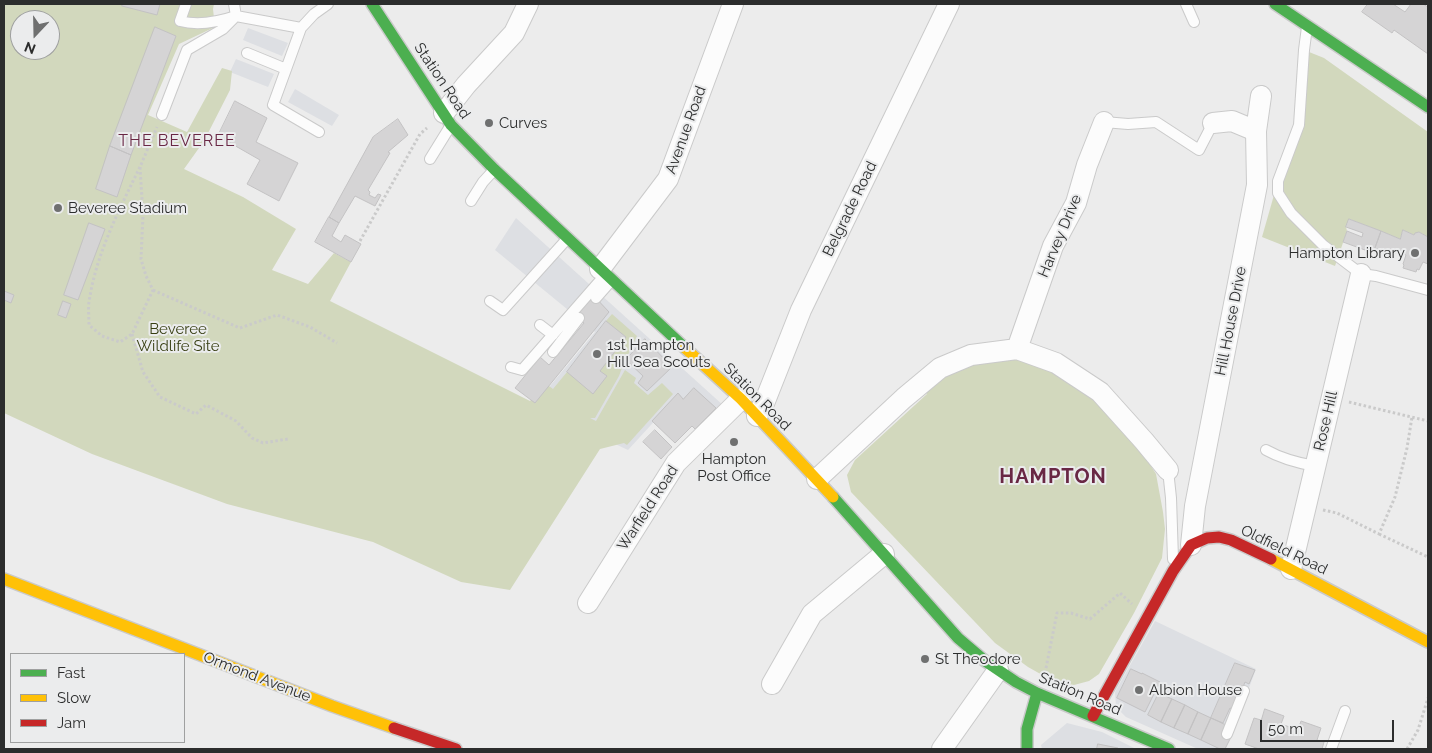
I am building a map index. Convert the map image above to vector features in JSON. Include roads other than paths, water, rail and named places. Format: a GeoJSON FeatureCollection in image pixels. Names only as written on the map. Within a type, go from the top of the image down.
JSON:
{"type":"FeatureCollection","features":[{"type":"Feature","properties":{"kind":"main road","name":"Station Road"},"geometry":{"type":"LineString","coordinates":[[372,4],[448,119],[494,169],[757,416],[817,479],[974,654],[1017,683],[1037,693],[1169,749]]}},
{"type":"Feature","properties":{"kind":"main road"},"geometry":{"type":"LineString","coordinates":[[1275,4],[1428,107]]}},
{"type":"Feature","properties":{"kind":"main road","name":"Oldfield Road"},"geometry":{"type":"LineString","coordinates":[[1191,545],[1207,538],[1219,537],[1231,540],[1428,642]]}},
{"type":"Feature","properties":{"kind":"main road"},"geometry":{"type":"LineString","coordinates":[[1093,716],[1173,571],[1191,545]]}},
{"type":"Feature","properties":{"kind":"main road","name":"Ormond Avenue"},"geometry":{"type":"LineString","coordinates":[[4,579],[332,706],[413,743],[456,749]]}},
{"type":"Feature","properties":{"kind":"main road"},"geometry":{"type":"LineString","coordinates":[[1027,749],[1028,723],[1037,693]]}},
{"type":"Feature","properties":{"kind":"street"},"geometry":{"type":"LineString","coordinates":[[448,119],[466,85],[514,33],[528,4]]}},
{"type":"Feature","properties":{"kind":"street","name":"Avenue Road"},"geometry":{"type":"LineString","coordinates":[[606,274],[668,179],[733,4]]}},
{"type":"Feature","properties":{"kind":"street","name":"Belgrade Road"},"geometry":{"type":"LineString","coordinates":[[757,416],[801,310],[949,4]]}},
{"type":"Feature","properties":{"kind":"street","name":"Hill House Drive"},"geometry":{"type":"LineString","coordinates":[[1191,545],[1202,467],[1257,185],[1256,131],[1261,96]]}},
{"type":"Feature","properties":{"kind":"street"},"geometry":{"type":"LineString","coordinates":[[1213,123],[1232,121],[1256,131]]}},
{"type":"Feature","properties":{"kind":"street","name":"Harvey Drive"},"geometry":{"type":"LineString","coordinates":[[1017,349],[1053,246],[1076,203],[1087,165],[1104,122]]}},
{"type":"Feature","properties":{"kind":"street","name":"Rose Hill"},"geometry":{"type":"LineString","coordinates":[[1290,569],[1361,274]]}},
{"type":"Feature","properties":{"kind":"street"},"geometry":{"type":"LineString","coordinates":[[817,479],[904,398],[940,368],[971,355],[1017,349],[1056,363],[1100,392],[1168,470]]}},
{"type":"Feature","properties":{"kind":"street","name":"Warfield Road"},"geometry":{"type":"LineString","coordinates":[[588,603],[676,463],[741,400]]}},
{"type":"Feature","properties":{"kind":"street"},"geometry":{"type":"LineString","coordinates":[[772,684],[812,614],[884,554]]}},
{"type":"Feature","properties":{"kind":"street"},"geometry":{"type":"LineString","coordinates":[[942,749],[998,670]]}},
{"type":"Feature","properties":{"kind":"lane"},"geometry":{"type":"LineString","coordinates":[[186,4],[180,21],[188,23],[216,22],[236,16],[301,28]]}},
{"type":"Feature","properties":{"kind":"lane"},"geometry":{"type":"LineString","coordinates":[[234,4],[236,16]]}},
{"type":"Feature","properties":{"kind":"lane"},"geometry":{"type":"LineString","coordinates":[[319,132],[274,105],[301,28],[314,14],[328,4]]}},
{"type":"Feature","properties":{"kind":"lane"},"geometry":{"type":"LineString","coordinates":[[1186,4],[1194,22]]}},
{"type":"Feature","properties":{"kind":"lane"},"geometry":{"type":"LineString","coordinates":[[162,115],[187,50],[223,29],[236,16]]}},
{"type":"Feature","properties":{"kind":"lane"},"geometry":{"type":"LineString","coordinates":[[1307,25],[1299,124],[1278,181],[1278,193],[1291,214],[1323,245],[1361,274],[1376,276],[1428,290]]}},
{"type":"Feature","properties":{"kind":"lane"},"geometry":{"type":"LineString","coordinates":[[247,53],[286,69]]}},
{"type":"Feature","properties":{"kind":"lane"},"geometry":{"type":"LineString","coordinates":[[430,159],[448,119]]}},
{"type":"Feature","properties":{"kind":"lane"},"geometry":{"type":"LineString","coordinates":[[1104,122],[1128,124],[1156,122],[1199,150],[1213,123]]}},
{"type":"Feature","properties":{"kind":"lane"},"geometry":{"type":"LineString","coordinates":[[472,201],[483,182],[494,169]]}},
{"type":"Feature","properties":{"kind":"lane"},"geometry":{"type":"LineString","coordinates":[[490,301],[503,310],[568,238]]}},
{"type":"Feature","properties":{"kind":"lane"},"geometry":{"type":"LineString","coordinates":[[596,298],[606,274]]}},
{"type":"Feature","properties":{"kind":"lane"},"geometry":{"type":"LineString","coordinates":[[512,366],[522,370],[606,274]]}},
{"type":"Feature","properties":{"kind":"lane"},"geometry":{"type":"LineString","coordinates":[[553,352],[580,318]]}},
{"type":"Feature","properties":{"kind":"lane"},"geometry":{"type":"LineString","coordinates":[[540,325],[553,335]]}},
{"type":"Feature","properties":{"kind":"lane"},"geometry":{"type":"LineString","coordinates":[[1266,450],[1294,462],[1315,466]]}},
{"type":"Feature","properties":{"kind":"lane"},"geometry":{"type":"LineString","coordinates":[[1168,470],[1172,507],[1173,571]]}},
{"type":"Feature","properties":{"kind":"lane"},"geometry":{"type":"LineString","coordinates":[[1227,734],[1244,691]]}},
{"type":"Feature","properties":{"kind":"lane"},"geometry":{"type":"LineString","coordinates":[[1331,749],[1345,711]]}},
{"type":"Feature","properties":{"kind":"place","name":"Curves"},"geometry":{"type":"Point","coordinates":[489,123]}},
{"type":"Feature","properties":{"kind":"place","name":"Beveree Stadium"},"geometry":{"type":"Point","coordinates":[58,208]}},
{"type":"Feature","properties":{"kind":"place","name":"Hampton Library"},"geometry":{"type":"Point","coordinates":[1415,253]}},
{"type":"Feature","properties":{"kind":"place","name":"1st Hampton Hill Sea Scouts"},"geometry":{"type":"Point","coordinates":[597,354]}},
{"type":"Feature","properties":{"kind":"place","name":"Hampton Post Office"},"geometry":{"type":"Point","coordinates":[734,442]}},
{"type":"Feature","properties":{"kind":"place","name":"St Theodore"},"geometry":{"type":"Point","coordinates":[925,659]}},
{"type":"Feature","properties":{"kind":"place","name":"Albion House"},"geometry":{"type":"Point","coordinates":[1139,690]}},
{"type":"Feature","properties":{"kind":"district","name":"THE BEVEREE"},"geometry":{"type":"Point","coordinates":[177,141]}},
{"type":"Feature","properties":{"kind":"district","name":"HAMPTON"},"geometry":{"type":"Point","coordinates":[1053,477]}},
{"type":"Feature","properties":{"kind":"park label","name":"Beveree Wildlife Site"},"geometry":{"type":"Point","coordinates":[178,338]}}]}
